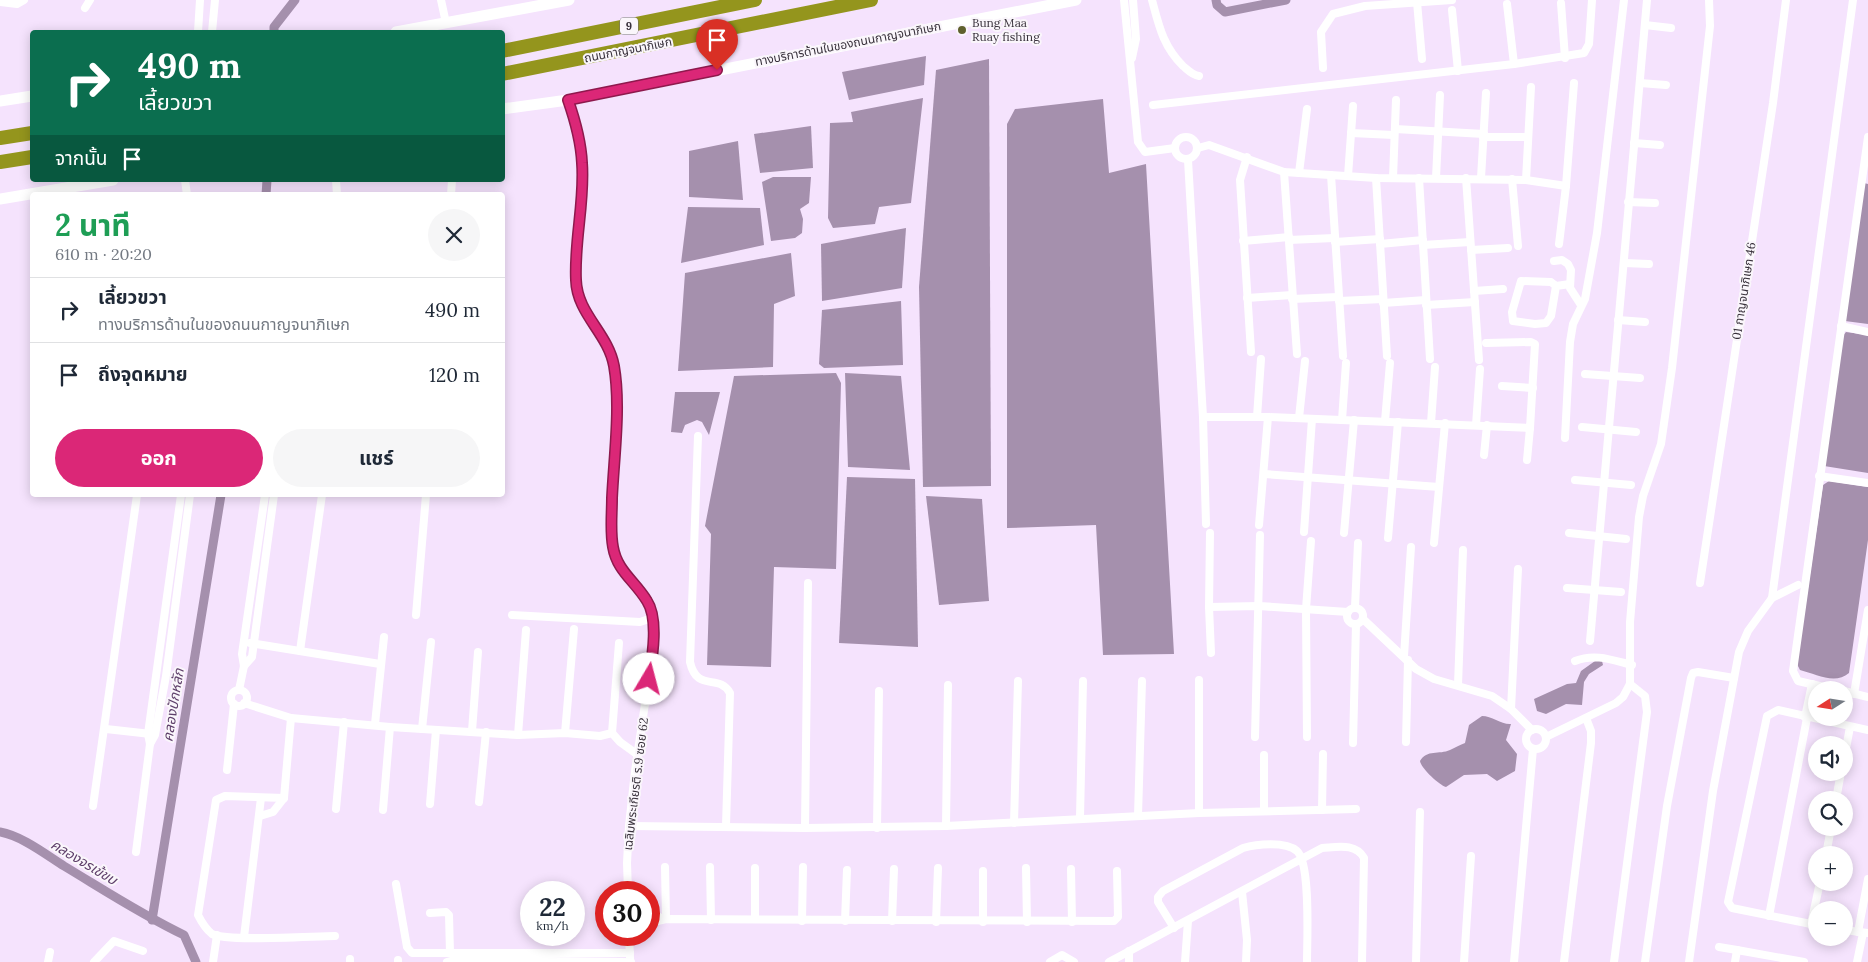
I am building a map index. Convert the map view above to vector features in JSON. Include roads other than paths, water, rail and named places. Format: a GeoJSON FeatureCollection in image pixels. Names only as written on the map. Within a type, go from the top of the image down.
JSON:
{"type":"FeatureCollection","features":[{"type":"Feature","properties":{"kind":"highway","name":"ถนนกาญจนาภิเษก"},"geometry":{"type":"LineString","coordinates":[[505,50],[755,0]]}},
{"type":"Feature","properties":{"kind":"highway","name":"ถนนกาญจนาภิเษก"},"geometry":{"type":"LineString","coordinates":[[505,73],[871,0]]}},
{"type":"Feature","properties":{"kind":"highway"},"geometry":{"type":"LineString","coordinates":[[0,138],[30,133]]}},
{"type":"Feature","properties":{"kind":"highway"},"geometry":{"type":"LineString","coordinates":[[0,162],[30,157]]}},
{"type":"Feature","properties":{"kind":"main road"},"geometry":{"type":"LineString","coordinates":[[407,30],[569,0]]}},
{"type":"Feature","properties":{"kind":"main road","name":"ทางบริการด้านในของถนนกาญจนาภิเษก"},"geometry":{"type":"LineString","coordinates":[[505,109],[568,100],[1076,0]]}},
{"type":"Feature","properties":{"kind":"main road"},"geometry":{"type":"LineString","coordinates":[[0,101],[30,96]]}},
{"type":"Feature","properties":{"kind":"main road"},"geometry":{"type":"LineString","coordinates":[[42,192],[101,182]]}},
{"type":"Feature","properties":{"kind":"main road"},"geometry":{"type":"LineString","coordinates":[[0,199],[30,194]]}},
{"type":"Feature","properties":{"kind":"street"},"geometry":{"type":"LineString","coordinates":[[0,2],[16,4],[24,0]]}},
{"type":"Feature","properties":{"kind":"street"},"geometry":{"type":"LineString","coordinates":[[86,8],[90,0]]}},
{"type":"Feature","properties":{"kind":"street"},"geometry":{"type":"LineString","coordinates":[[198,30],[200,0]]}},
{"type":"Feature","properties":{"kind":"street"},"geometry":{"type":"LineString","coordinates":[[212,30],[215,0]]}},
{"type":"Feature","properties":{"kind":"street"},"geometry":{"type":"LineString","coordinates":[[442,0],[446,23]]}},
{"type":"Feature","properties":{"kind":"street"},"geometry":{"type":"LineString","coordinates":[[1124,0],[1126,39],[1132,58],[1137,135],[1141,148],[1145,152],[1175,148]]}},
{"type":"Feature","properties":{"kind":"street"},"geometry":{"type":"LineString","coordinates":[[1132,58],[1136,39],[1134,0]]}},
{"type":"Feature","properties":{"kind":"street"},"geometry":{"type":"LineString","coordinates":[[1152,0],[1162,38],[1167,48],[1187,70],[1194,76],[1199,76]]}},
{"type":"Feature","properties":{"kind":"street"},"geometry":{"type":"LineString","coordinates":[[1323,68],[1322,32],[1333,14],[1365,6],[1452,0]]}},
{"type":"Feature","properties":{"kind":"street"},"geometry":{"type":"LineString","coordinates":[[1153,105],[1565,58],[1584,53],[1589,44],[1592,0]]}},
{"type":"Feature","properties":{"kind":"street"},"geometry":{"type":"LineString","coordinates":[[1565,438],[1570,342],[1573,324],[1585,299],[1597,233],[1624,0]]}},
{"type":"Feature","properties":{"kind":"street"},"geometry":{"type":"LineString","coordinates":[[1590,640],[1647,0]]}},
{"type":"Feature","properties":{"kind":"street"},"geometry":{"type":"LineString","coordinates":[[1532,730],[1526,738],[1528,745],[1534,749],[1543,747],[1546,737],[1616,703],[1623,697],[1630,684],[1632,665],[1630,622],[1639,517],[1642,496],[1661,444],[1672,368],[1710,26],[1709,0]]}},
{"type":"Feature","properties":{"kind":"street","name":"01 กาญจนาภิเษก 46"},"geometry":{"type":"LineString","coordinates":[[1700,583],[1773,104],[1786,0]]}},
{"type":"Feature","properties":{"kind":"street"},"geometry":{"type":"LineString","coordinates":[[1690,962],[1713,791],[1734,678],[1743,639],[1772,598],[1853,0]]}},
{"type":"Feature","properties":{"kind":"street"},"geometry":{"type":"LineString","coordinates":[[1417,2],[1422,59]]}},
{"type":"Feature","properties":{"kind":"street"},"geometry":{"type":"LineString","coordinates":[[1561,3],[1565,58]]}},
{"type":"Feature","properties":{"kind":"street"},"geometry":{"type":"LineString","coordinates":[[1507,4],[1514,64]]}},
{"type":"Feature","properties":{"kind":"street"},"geometry":{"type":"LineString","coordinates":[[1452,10],[1458,70]]}},
{"type":"Feature","properties":{"kind":"street"},"geometry":{"type":"LineString","coordinates":[[200,15],[213,15]]}},
{"type":"Feature","properties":{"kind":"street"},"geometry":{"type":"LineString","coordinates":[[1645,25],[1672,28]]}},
{"type":"Feature","properties":{"kind":"street"},"geometry":{"type":"LineString","coordinates":[[1559,244],[1566,186],[1574,83]]}},
{"type":"Feature","properties":{"kind":"street"},"geometry":{"type":"LineString","coordinates":[[1640,83],[1666,85]]}},
{"type":"Feature","properties":{"kind":"street"},"geometry":{"type":"LineString","coordinates":[[1526,180],[1531,87]]}},
{"type":"Feature","properties":{"kind":"street"},"geometry":{"type":"LineString","coordinates":[[1481,178],[1486,93]]}},
{"type":"Feature","properties":{"kind":"street"},"geometry":{"type":"LineString","coordinates":[[1436,178],[1440,95]]}},
{"type":"Feature","properties":{"kind":"street","name":"เฉลิมพระเกียรติ ร.9 ซอย 62"},"geometry":{"type":"LineString","coordinates":[[568,100],[577,129],[582,163],[576,261],[578,294],[581,304],[606,343],[614,364],[616,392],[612,542],[617,562],[648,602],[652,618],[653,650],[629,826],[628,881]]}},
{"type":"Feature","properties":{"kind":"street"},"geometry":{"type":"LineString","coordinates":[[1393,178],[1396,100]]}},
{"type":"Feature","properties":{"kind":"street"},"geometry":{"type":"LineString","coordinates":[[1348,176],[1353,106]]}},
{"type":"Feature","properties":{"kind":"street"},"geometry":{"type":"LineString","coordinates":[[1299,173],[1307,109]]}},
{"type":"Feature","properties":{"kind":"street"},"geometry":{"type":"LineString","coordinates":[[1351,134],[1438,132],[1528,137]]}},
{"type":"Feature","properties":{"kind":"street"},"geometry":{"type":"LineString","coordinates":[[1187,136],[1196,142],[1198,148],[1197,153],[1188,160],[1178,156],[1175,148],[1177,141],[1187,136]]}},
{"type":"Feature","properties":{"kind":"street"},"geometry":{"type":"LineString","coordinates":[[1808,683],[1798,681],[1793,672],[1819,476],[1865,178],[1868,137]]}},
{"type":"Feature","properties":{"kind":"street"},"geometry":{"type":"LineString","coordinates":[[1634,143],[1660,145]]}},
{"type":"Feature","properties":{"kind":"street"},"geometry":{"type":"LineString","coordinates":[[1198,148],[1209,145],[1247,157],[1284,172],[1376,178],[1512,179],[1566,186]]}},
{"type":"Feature","properties":{"kind":"street"},"geometry":{"type":"LineString","coordinates":[[1247,157],[1240,180],[1246,298],[1252,352]]}},
{"type":"Feature","properties":{"kind":"street"},"geometry":{"type":"LineString","coordinates":[[1188,160],[1204,417],[1206,524]]}},
{"type":"Feature","properties":{"kind":"street"},"geometry":{"type":"LineString","coordinates":[[1284,172],[1297,354]]}},
{"type":"Feature","properties":{"kind":"street"},"geometry":{"type":"LineString","coordinates":[[1331,175],[1345,360],[1342,420]]}},
{"type":"Feature","properties":{"kind":"street"},"geometry":{"type":"LineString","coordinates":[[1376,178],[1388,359],[1385,421]]}},
{"type":"Feature","properties":{"kind":"street"},"geometry":{"type":"LineString","coordinates":[[1419,178],[1430,359]]}},
{"type":"Feature","properties":{"kind":"street"},"geometry":{"type":"LineString","coordinates":[[1466,178],[1479,364],[1476,425]]}},
{"type":"Feature","properties":{"kind":"street"},"geometry":{"type":"LineString","coordinates":[[1512,179],[1518,246]]}},
{"type":"Feature","properties":{"kind":"street"},"geometry":{"type":"LineString","coordinates":[[1628,202],[1656,203]]}},
{"type":"Feature","properties":{"kind":"street"},"geometry":{"type":"LineString","coordinates":[[1243,242],[1289,239],[1380,241],[1508,248]]}},
{"type":"Feature","properties":{"kind":"street"},"geometry":{"type":"LineString","coordinates":[[1554,261],[1562,260],[1568,264],[1571,270],[1571,291],[1581,305]]}},
{"type":"Feature","properties":{"kind":"street"},"geometry":{"type":"LineString","coordinates":[[1624,263],[1649,264]]}},
{"type":"Feature","properties":{"kind":"street"},"geometry":{"type":"LineString","coordinates":[[1556,286],[1551,316],[1546,323],[1535,324],[1513,321],[1512,312],[1521,281],[1551,282],[1556,286],[1570,284]]}},
{"type":"Feature","properties":{"kind":"street"},"geometry":{"type":"LineString","coordinates":[[1474,291],[1503,289]]}},
{"type":"Feature","properties":{"kind":"street"},"geometry":{"type":"LineString","coordinates":[[1246,298],[1292,297],[1426,303],[1475,302]]}},
{"type":"Feature","properties":{"kind":"street"},"geometry":{"type":"LineString","coordinates":[[1618,320],[1645,322]]}},
{"type":"Feature","properties":{"kind":"street"},"geometry":{"type":"LineString","coordinates":[[1841,326],[1868,332]]}},
{"type":"Feature","properties":{"kind":"street"},"geometry":{"type":"LineString","coordinates":[[1486,343],[1534,342],[1537,349],[1528,460]]}},
{"type":"Feature","properties":{"kind":"street"},"geometry":{"type":"LineString","coordinates":[[1257,417],[1262,359]]}},
{"type":"Feature","properties":{"kind":"street"},"geometry":{"type":"LineString","coordinates":[[1299,418],[1305,361]]}},
{"type":"Feature","properties":{"kind":"street"},"geometry":{"type":"LineString","coordinates":[[1431,423],[1435,368]]}},
{"type":"Feature","properties":{"kind":"street"},"geometry":{"type":"LineString","coordinates":[[1585,374],[1640,378]]}},
{"type":"Feature","properties":{"kind":"street"},"geometry":{"type":"LineString","coordinates":[[1502,386],[1533,388]]}},
{"type":"Feature","properties":{"kind":"street"},"geometry":{"type":"LineString","coordinates":[[1204,417],[1299,418],[1530,428]]}},
{"type":"Feature","properties":{"kind":"street"},"geometry":{"type":"LineString","coordinates":[[1259,525],[1268,417]]}},
{"type":"Feature","properties":{"kind":"street"},"geometry":{"type":"LineString","coordinates":[[1304,532],[1312,419]]}},
{"type":"Feature","properties":{"kind":"street"},"geometry":{"type":"LineString","coordinates":[[1344,533],[1354,420]]}},
{"type":"Feature","properties":{"kind":"street"},"geometry":{"type":"LineString","coordinates":[[1388,538],[1398,422]]}},
{"type":"Feature","properties":{"kind":"street"},"geometry":{"type":"LineString","coordinates":[[1434,543],[1445,423]]}},
{"type":"Feature","properties":{"kind":"street"},"geometry":{"type":"LineString","coordinates":[[1484,456],[1486,425]]}},
{"type":"Feature","properties":{"kind":"street"},"geometry":{"type":"LineString","coordinates":[[1582,427],[1636,432]]}},
{"type":"Feature","properties":{"kind":"street"},"geometry":{"type":"LineString","coordinates":[[698,436],[690,662],[692,671],[698,679],[727,686],[730,693],[726,826]]}},
{"type":"Feature","properties":{"kind":"street"},"geometry":{"type":"LineString","coordinates":[[1264,474],[1439,487]]}},
{"type":"Feature","properties":{"kind":"street"},"geometry":{"type":"LineString","coordinates":[[1819,476],[1868,483]]}},
{"type":"Feature","properties":{"kind":"street"},"geometry":{"type":"LineString","coordinates":[[1575,480],[1631,485]]}},
{"type":"Feature","properties":{"kind":"street"},"geometry":{"type":"LineString","coordinates":[[93,806],[106,729],[137,497]]}},
{"type":"Feature","properties":{"kind":"street"},"geometry":{"type":"LineString","coordinates":[[152,734],[181,497]]}},
{"type":"Feature","properties":{"kind":"street"},"geometry":{"type":"LineString","coordinates":[[136,852],[150,744],[174,622],[190,497]]}},
{"type":"Feature","properties":{"kind":"street"},"geometry":{"type":"LineString","coordinates":[[227,770],[234,704],[231,695],[239,690],[244,666],[243,642],[265,497]]}},
{"type":"Feature","properties":{"kind":"street"},"geometry":{"type":"LineString","coordinates":[[244,666],[252,656],[274,497]]}},
{"type":"Feature","properties":{"kind":"street"},"geometry":{"type":"LineString","coordinates":[[300,651],[322,497]]}},
{"type":"Feature","properties":{"kind":"street"},"geometry":{"type":"LineString","coordinates":[[416,615],[426,497]]}},
{"type":"Feature","properties":{"kind":"street"},"geometry":{"type":"LineString","coordinates":[[262,510],[271,511]]}},
{"type":"Feature","properties":{"kind":"street"},"geometry":{"type":"LineString","coordinates":[[1210,533],[1209,607],[1211,654]]}},
{"type":"Feature","properties":{"kind":"street"},"geometry":{"type":"LineString","coordinates":[[1570,534],[1626,539]]}},
{"type":"Feature","properties":{"kind":"street"},"geometry":{"type":"LineString","coordinates":[[1255,738],[1260,535]]}},
{"type":"Feature","properties":{"kind":"street"},"geometry":{"type":"LineString","coordinates":[[1307,737],[1306,608],[1311,541]]}},
{"type":"Feature","properties":{"kind":"street"},"geometry":{"type":"LineString","coordinates":[[1355,607],[1358,542]]}},
{"type":"Feature","properties":{"kind":"street"},"geometry":{"type":"LineString","coordinates":[[1406,742],[1406,658],[1411,547]]}},
{"type":"Feature","properties":{"kind":"street"},"geometry":{"type":"LineString","coordinates":[[1458,684],[1463,550]]}},
{"type":"Feature","properties":{"kind":"street"},"geometry":{"type":"LineString","coordinates":[[1511,709],[1518,569]]}},
{"type":"Feature","properties":{"kind":"street"},"geometry":{"type":"LineString","coordinates":[[805,828],[808,582]]}},
{"type":"Feature","properties":{"kind":"street"},"geometry":{"type":"LineString","coordinates":[[1772,598],[1798,585]]}},
{"type":"Feature","properties":{"kind":"street"},"geometry":{"type":"LineString","coordinates":[[1567,588],[1621,592]]}},
{"type":"Feature","properties":{"kind":"street"},"geometry":{"type":"LineString","coordinates":[[1209,607],[1259,606],[1348,612],[1355,607]]}},
{"type":"Feature","properties":{"kind":"street"},"geometry":{"type":"LineString","coordinates":[[1355,607],[1361,609],[1364,614],[1363,619],[1356,624]]}},
{"type":"Feature","properties":{"kind":"street"},"geometry":{"type":"LineString","coordinates":[[1868,610],[1866,639],[1854,694],[1868,697]]}},
{"type":"Feature","properties":{"kind":"street"},"geometry":{"type":"LineString","coordinates":[[1348,612],[1348,620],[1356,624]]}},
{"type":"Feature","properties":{"kind":"street"},"geometry":{"type":"LineString","coordinates":[[512,615],[640,622],[652,618]]}},
{"type":"Feature","properties":{"kind":"street"},"geometry":{"type":"LineString","coordinates":[[1363,619],[1427,675],[1492,696],[1511,709],[1532,730],[1539,730],[1546,737]]}},
{"type":"Feature","properties":{"kind":"street"},"geometry":{"type":"LineString","coordinates":[[165,620],[174,622]]}},
{"type":"Feature","properties":{"kind":"street"},"geometry":{"type":"LineString","coordinates":[[1353,743],[1356,624]]}},
{"type":"Feature","properties":{"kind":"street"},"geometry":{"type":"LineString","coordinates":[[566,733],[574,629]]}},
{"type":"Feature","properties":{"kind":"street"},"geometry":{"type":"LineString","coordinates":[[518,735],[526,630]]}},
{"type":"Feature","properties":{"kind":"street"},"geometry":{"type":"LineString","coordinates":[[375,724],[384,637]]}},
{"type":"Feature","properties":{"kind":"street"},"geometry":{"type":"LineString","coordinates":[[243,642],[380,664]]}},
{"type":"Feature","properties":{"kind":"street"},"geometry":{"type":"LineString","coordinates":[[422,729],[431,642]]}},
{"type":"Feature","properties":{"kind":"street"},"geometry":{"type":"LineString","coordinates":[[618,643],[612,732],[620,742],[638,755]]}},
{"type":"Feature","properties":{"kind":"street"},"geometry":{"type":"LineString","coordinates":[[472,731],[478,652]]}},
{"type":"Feature","properties":{"kind":"street"},"geometry":{"type":"LineString","coordinates":[[1575,661],[1590,657],[1600,657],[1632,665]]}},
{"type":"Feature","properties":{"kind":"street"},"geometry":{"type":"LineString","coordinates":[[1645,962],[1667,806],[1691,678],[1693,673],[1698,672],[1734,678]]}},
{"type":"Feature","properties":{"kind":"street"},"geometry":{"type":"LineString","coordinates":[[1080,818],[1083,680]]}},
{"type":"Feature","properties":{"kind":"street"},"geometry":{"type":"LineString","coordinates":[[1199,680],[1199,813]]}},
{"type":"Feature","properties":{"kind":"street"},"geometry":{"type":"LineString","coordinates":[[1014,823],[1018,681]]}},
{"type":"Feature","properties":{"kind":"street"},"geometry":{"type":"LineString","coordinates":[[1138,816],[1142,681]]}},
{"type":"Feature","properties":{"kind":"street"},"geometry":{"type":"LineString","coordinates":[[946,826],[948,684]]}},
{"type":"Feature","properties":{"kind":"street"},"geometry":{"type":"LineString","coordinates":[[1614,962],[1647,712],[1645,696],[1630,684]]}},
{"type":"Feature","properties":{"kind":"street"},"geometry":{"type":"LineString","coordinates":[[239,690],[246,695],[244,703]]}},
{"type":"Feature","properties":{"kind":"street"},"geometry":{"type":"LineString","coordinates":[[877,828],[879,691]]}},
{"type":"Feature","properties":{"kind":"street"},"geometry":{"type":"LineString","coordinates":[[234,704],[240,705],[244,703],[291,718],[375,724],[390,727],[518,735],[566,733],[600,736],[612,732]]}},
{"type":"Feature","properties":{"kind":"street"},"geometry":{"type":"LineString","coordinates":[[1769,916],[1808,706]]}},
{"type":"Feature","properties":{"kind":"street"},"geometry":{"type":"LineString","coordinates":[[1808,924],[1732,908],[1729,906],[1727,898],[1767,716],[1778,710],[1868,730]]}},
{"type":"Feature","properties":{"kind":"street"},"geometry":{"type":"LineString","coordinates":[[260,816],[273,812],[284,798],[291,718]]}},
{"type":"Feature","properties":{"kind":"street"},"geometry":{"type":"LineString","coordinates":[[1564,962],[1592,743],[1592,731],[1586,718]]}},
{"type":"Feature","properties":{"kind":"street"},"geometry":{"type":"LineString","coordinates":[[336,809],[344,722]]}},
{"type":"Feature","properties":{"kind":"street"},"geometry":{"type":"LineString","coordinates":[[383,810],[390,727]]}},
{"type":"Feature","properties":{"kind":"street"},"geometry":{"type":"LineString","coordinates":[[1848,736],[1850,727]]}},
{"type":"Feature","properties":{"kind":"street"},"geometry":{"type":"LineString","coordinates":[[106,729],[152,734]]}},
{"type":"Feature","properties":{"kind":"street"},"geometry":{"type":"LineString","coordinates":[[430,804],[436,730]]}},
{"type":"Feature","properties":{"kind":"street"},"geometry":{"type":"LineString","coordinates":[[479,802],[486,732]]}},
{"type":"Feature","properties":{"kind":"street"},"geometry":{"type":"LineString","coordinates":[[1514,962],[1534,749]]}},
{"type":"Feature","properties":{"kind":"street"},"geometry":{"type":"LineString","coordinates":[[1322,810],[1323,754]]}},
{"type":"Feature","properties":{"kind":"street"},"geometry":{"type":"LineString","coordinates":[[1264,755],[1264,810]]}},
{"type":"Feature","properties":{"kind":"street"},"geometry":{"type":"LineString","coordinates":[[284,798],[226,796],[216,800],[198,915],[212,934],[217,935],[244,937],[335,936]]}},
{"type":"Feature","properties":{"kind":"street"},"geometry":{"type":"LineString","coordinates":[[244,937],[261,798]]}},
{"type":"Feature","properties":{"kind":"street"},"geometry":{"type":"LineString","coordinates":[[629,826],[877,828],[1264,810],[1356,809]]}},
{"type":"Feature","properties":{"kind":"street"},"geometry":{"type":"LineString","coordinates":[[1416,962],[1420,812]]}},
{"type":"Feature","properties":{"kind":"street"},"geometry":{"type":"LineString","coordinates":[[1174,928],[1158,902],[1158,897],[1162,891],[1248,847],[1286,846],[1297,851],[1302,860],[1308,895],[1307,962]]}},
{"type":"Feature","properties":{"kind":"street"},"geometry":{"type":"LineString","coordinates":[[1108,962],[1322,848],[1355,848],[1360,850],[1364,858],[1362,962]]}},
{"type":"Feature","properties":{"kind":"street"},"geometry":{"type":"LineString","coordinates":[[1464,962],[1471,856]]}},
{"type":"Feature","properties":{"kind":"street"},"geometry":{"type":"LineString","coordinates":[[664,919],[665,866]]}},
{"type":"Feature","properties":{"kind":"street"},"geometry":{"type":"LineString","coordinates":[[710,867],[711,920]]}},
{"type":"Feature","properties":{"kind":"street"},"geometry":{"type":"LineString","coordinates":[[802,921],[803,867]]}},
{"type":"Feature","properties":{"kind":"street"},"geometry":{"type":"LineString","coordinates":[[755,868],[755,919]]}},
{"type":"Feature","properties":{"kind":"street"},"geometry":{"type":"LineString","coordinates":[[936,922],[938,868]]}},
{"type":"Feature","properties":{"kind":"street"},"geometry":{"type":"LineString","coordinates":[[1026,868],[1027,922]]}},
{"type":"Feature","properties":{"kind":"street"},"geometry":{"type":"LineString","coordinates":[[892,921],[894,869]]}},
{"type":"Feature","properties":{"kind":"street"},"geometry":{"type":"LineString","coordinates":[[1071,869],[1072,922]]}},
{"type":"Feature","properties":{"kind":"street"},"geometry":{"type":"LineString","coordinates":[[845,921],[847,870]]}},
{"type":"Feature","properties":{"kind":"street"},"geometry":{"type":"LineString","coordinates":[[660,917],[664,919],[711,920],[1108,922],[1117,920],[1118,871]]}},
{"type":"Feature","properties":{"kind":"street"},"geometry":{"type":"LineString","coordinates":[[983,872],[984,922]]}},
{"type":"Feature","properties":{"kind":"street"},"geometry":{"type":"LineString","coordinates":[[1857,962],[1863,932],[1868,879]]}},
{"type":"Feature","properties":{"kind":"street"},"geometry":{"type":"LineString","coordinates":[[396,884],[408,951],[412,953],[631,959]]}},
{"type":"Feature","properties":{"kind":"street"},"geometry":{"type":"LineString","coordinates":[[1242,892],[1247,940],[1246,962]]}},
{"type":"Feature","properties":{"kind":"street"},"geometry":{"type":"LineString","coordinates":[[430,913],[446,912],[449,915],[450,953]]}},
{"type":"Feature","properties":{"kind":"street"},"geometry":{"type":"LineString","coordinates":[[660,921],[664,919]]}},
{"type":"Feature","properties":{"kind":"street"},"geometry":{"type":"LineString","coordinates":[[1185,962],[1188,921]]}},
{"type":"Feature","properties":{"kind":"street"},"geometry":{"type":"LineString","coordinates":[[213,962],[217,935]]}},
{"type":"Feature","properties":{"kind":"street"},"geometry":{"type":"LineString","coordinates":[[94,962],[114,941],[143,951]]}},
{"type":"Feature","properties":{"kind":"street"},"geometry":{"type":"LineString","coordinates":[[630,946],[631,959]]}},
{"type":"Feature","properties":{"kind":"street"},"geometry":{"type":"LineString","coordinates":[[1719,946],[1779,960],[1804,962]]}},
{"type":"Feature","properties":{"kind":"street"},"geometry":{"type":"LineString","coordinates":[[1735,962],[1736,950]]}},
{"type":"Feature","properties":{"kind":"street"},"geometry":{"type":"LineString","coordinates":[[1128,962],[1129,951]]}},
{"type":"Feature","properties":{"kind":"street"},"geometry":{"type":"LineString","coordinates":[[50,952],[48,962],[57,962]]}},
{"type":"Feature","properties":{"kind":"street"},"geometry":{"type":"LineString","coordinates":[[1050,962],[1053,958],[1062,955],[1074,962]]}},
{"type":"Feature","properties":{"kind":"street"},"geometry":{"type":"LineString","coordinates":[[447,962],[454,960],[631,959]]}},
{"type":"Feature","properties":{"kind":"waterway","name":"คลองปักหลัก"},"geometry":{"type":"LineString","coordinates":[[274,30],[274,27],[295,0]]}},
{"type":"Feature","properties":{"kind":"waterway","name":"คลองปักหลัก"},"geometry":{"type":"LineString","coordinates":[[1216,0],[1217,5],[1225,12],[1286,0]]}},
{"type":"Feature","properties":{"kind":"waterway","name":"คลองปักหลัก"},"geometry":{"type":"LineString","coordinates":[[266,192],[267,182]]}},
{"type":"Feature","properties":{"kind":"waterway","name":"คลองปักหลัก"},"geometry":{"type":"LineString","coordinates":[[152,920],[221,497]]}},
{"type":"Feature","properties":{"kind":"waterway","name":"คลองจรเข้ขบ"},"geometry":{"type":"LineString","coordinates":[[0,832],[25,841],[123,902],[184,935],[196,962]]}},
{"type":"Feature","properties":{"kind":"place","name":"Bung Maa Ruay fishing"},"geometry":{"type":"Point","coordinates":[962,30]}}]}
